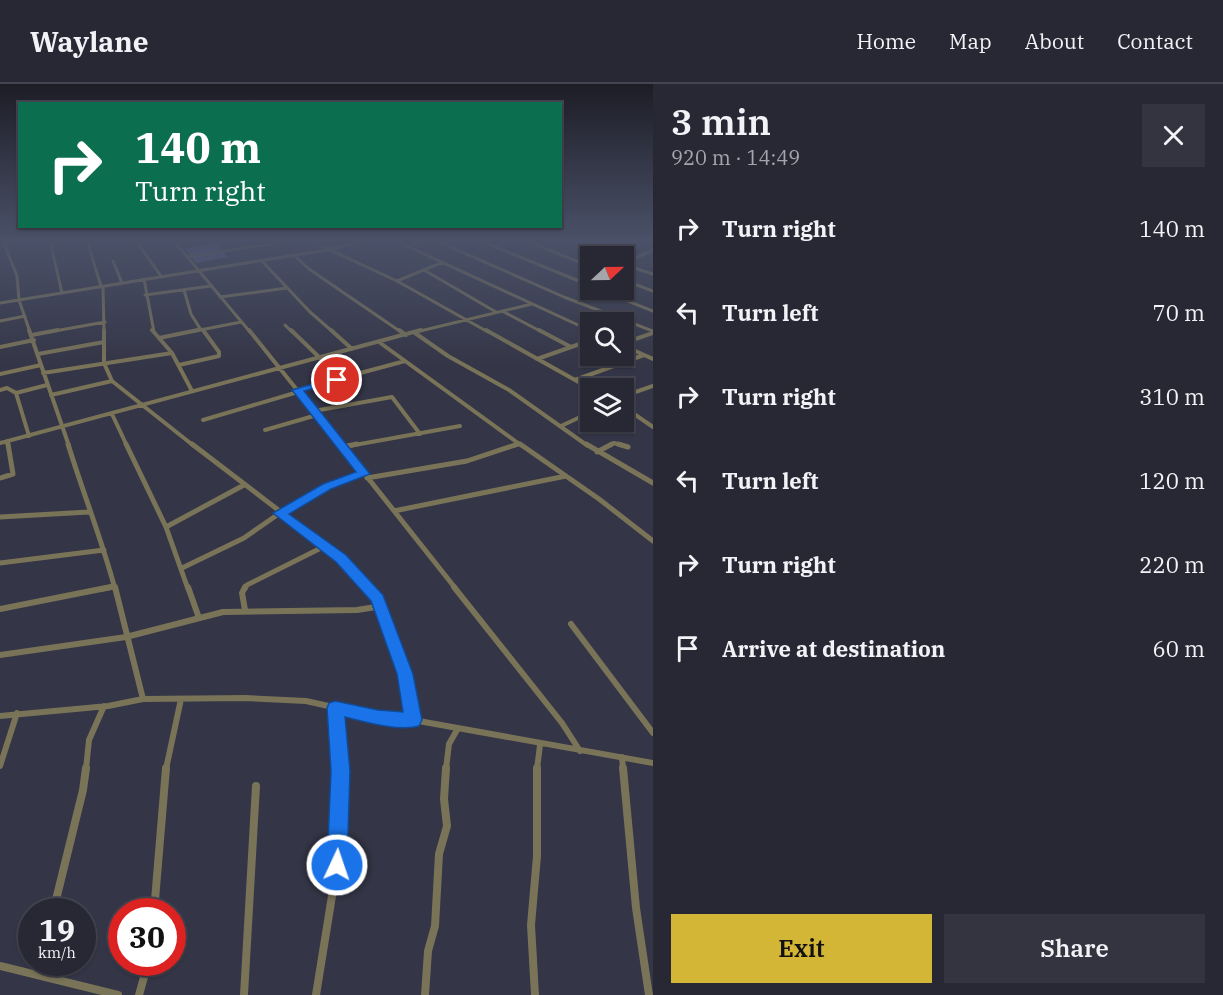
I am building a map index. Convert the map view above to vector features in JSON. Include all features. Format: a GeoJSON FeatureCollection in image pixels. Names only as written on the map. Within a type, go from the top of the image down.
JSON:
{"type":"FeatureCollection","features":[{"type":"Feature","properties":{"kind":"street"},"geometry":{"type":"LineString","coordinates":[[18,284],[19,300],[63,426],[89,512],[104,550],[143,699]]}},
{"type":"Feature","properties":{"kind":"street"},"geometry":{"type":"LineString","coordinates":[[60,284],[62,293]]}},
{"type":"Feature","properties":{"kind":"street"},"geometry":{"type":"LineString","coordinates":[[0,303],[119,284]]}},
{"type":"Feature","properties":{"kind":"street"},"geometry":{"type":"LineString","coordinates":[[144,284],[152,330],[172,353],[192,391]]}},
{"type":"Feature","properties":{"kind":"street"},"geometry":{"type":"LineString","coordinates":[[209,284],[394,511],[562,723],[580,751]]}},
{"type":"Feature","properties":{"kind":"street"},"geometry":{"type":"LineString","coordinates":[[283,284],[352,349]]}},
{"type":"Feature","properties":{"kind":"street"},"geometry":{"type":"LineString","coordinates":[[330,284],[406,335]]}},
{"type":"Feature","properties":{"kind":"street"},"geometry":{"type":"LineString","coordinates":[[401,284],[580,383]]}},
{"type":"Feature","properties":{"kind":"street"},"geometry":{"type":"LineString","coordinates":[[447,284],[496,312]]}},
{"type":"Feature","properties":{"kind":"street"},"geometry":{"type":"LineString","coordinates":[[489,284],[580,326]]}},
{"type":"Feature","properties":{"kind":"street"},"geometry":{"type":"LineString","coordinates":[[533,284],[653,332]]}},
{"type":"Feature","properties":{"kind":"street"},"geometry":{"type":"LineString","coordinates":[[634,284],[653,291]]}},
{"type":"Feature","properties":{"kind":"street"},"geometry":{"type":"LineString","coordinates":[[102,286],[105,322],[104,363],[112,381],[354,571],[382,606],[405,674],[413,720]]}},
{"type":"Feature","properties":{"kind":"street"},"geometry":{"type":"LineString","coordinates":[[145,295],[211,286]]}},
{"type":"Feature","properties":{"kind":"street"},"geometry":{"type":"LineString","coordinates":[[220,297],[287,288]]}},
{"type":"Feature","properties":{"kind":"street"},"geometry":{"type":"LineString","coordinates":[[179,365],[219,356],[219,352],[191,314],[184,290]]}},
{"type":"Feature","properties":{"kind":"street"},"geometry":{"type":"LineString","coordinates":[[625,300],[653,311]]}},
{"type":"Feature","properties":{"kind":"street"},"geometry":{"type":"LineString","coordinates":[[0,443],[464,319],[532,304]]}},
{"type":"Feature","properties":{"kind":"street"},"geometry":{"type":"LineString","coordinates":[[502,311],[571,347]]}},
{"type":"Feature","properties":{"kind":"street"},"geometry":{"type":"LineString","coordinates":[[0,321],[25,316]]}},
{"type":"Feature","properties":{"kind":"street"},"geometry":{"type":"LineString","coordinates":[[159,338],[241,321]]}},
{"type":"Feature","properties":{"kind":"street"},"geometry":{"type":"LineString","coordinates":[[0,347],[105,322]]}},
{"type":"Feature","properties":{"kind":"street"},"geometry":{"type":"LineString","coordinates":[[285,325],[320,358]]}},
{"type":"Feature","properties":{"kind":"street"},"geometry":{"type":"LineString","coordinates":[[634,340],[653,332]]}},
{"type":"Feature","properties":{"kind":"street"},"geometry":{"type":"LineString","coordinates":[[415,333],[448,356],[509,390],[597,452],[653,483]]}},
{"type":"Feature","properties":{"kind":"street"},"geometry":{"type":"LineString","coordinates":[[38,354],[104,342]]}},
{"type":"Feature","properties":{"kind":"street"},"geometry":{"type":"LineString","coordinates":[[379,342],[652,539]]}},
{"type":"Feature","properties":{"kind":"street"},"geometry":{"type":"LineString","coordinates":[[537,359],[580,344]]}},
{"type":"Feature","properties":{"kind":"street"},"geometry":{"type":"LineString","coordinates":[[634,350],[653,359]]}},
{"type":"Feature","properties":{"kind":"street"},"geometry":{"type":"LineString","coordinates":[[43,373],[172,353]]}},
{"type":"Feature","properties":{"kind":"street"},"geometry":{"type":"LineString","coordinates":[[575,380],[644,355]]}},
{"type":"Feature","properties":{"kind":"street"},"geometry":{"type":"LineString","coordinates":[[203,420],[405,361]]}},
{"type":"Feature","properties":{"kind":"street"},"geometry":{"type":"LineString","coordinates":[[0,374],[41,365]]}},
{"type":"Feature","properties":{"kind":"street"},"geometry":{"type":"LineString","coordinates":[[51,395],[112,381]]}},
{"type":"Feature","properties":{"kind":"street"},"geometry":{"type":"LineString","coordinates":[[16,393],[47,385]]}},
{"type":"Feature","properties":{"kind":"street"},"geometry":{"type":"LineString","coordinates":[[634,393],[653,386]]}},
{"type":"Feature","properties":{"kind":"street"},"geometry":{"type":"LineString","coordinates":[[0,390],[8,388],[16,393],[28,436]]}},
{"type":"Feature","properties":{"kind":"street"},"geometry":{"type":"LineString","coordinates":[[265,430],[315,413],[392,397],[420,434]]}},
{"type":"Feature","properties":{"kind":"street"},"geometry":{"type":"LineString","coordinates":[[112,414],[166,527],[199,618]]}},
{"type":"Feature","properties":{"kind":"street"},"geometry":{"type":"LineString","coordinates":[[634,414],[653,427]]}},
{"type":"Feature","properties":{"kind":"street"},"geometry":{"type":"LineString","coordinates":[[561,426],[580,417]]}},
{"type":"Feature","properties":{"kind":"street"},"geometry":{"type":"LineString","coordinates":[[342,447],[460,426]]}},
{"type":"Feature","properties":{"kind":"street"},"geometry":{"type":"LineString","coordinates":[[0,478],[13,474],[7,441]]}},
{"type":"Feature","properties":{"kind":"street"},"geometry":{"type":"LineString","coordinates":[[597,452],[614,443],[628,447]]}},
{"type":"Feature","properties":{"kind":"street"},"geometry":{"type":"LineString","coordinates":[[182,568],[244,538],[280,513],[327,486],[366,476],[482,458],[519,444]]}},
{"type":"Feature","properties":{"kind":"street"},"geometry":{"type":"LineString","coordinates":[[646,479],[653,475]]}},
{"type":"Feature","properties":{"kind":"street"},"geometry":{"type":"LineString","coordinates":[[394,511],[566,476]]}},
{"type":"Feature","properties":{"kind":"street"},"geometry":{"type":"LineString","coordinates":[[166,527],[244,485]]}},
{"type":"Feature","properties":{"kind":"street"},"geometry":{"type":"LineString","coordinates":[[0,517],[89,512]]}},
{"type":"Feature","properties":{"kind":"street"},"geometry":{"type":"LineString","coordinates":[[245,610],[242,593],[246,585],[325,546]]}},
{"type":"Feature","properties":{"kind":"street"},"geometry":{"type":"LineString","coordinates":[[0,562],[104,550]]}},
{"type":"Feature","properties":{"kind":"street"},"geometry":{"type":"LineString","coordinates":[[0,609],[113,587]]}},
{"type":"Feature","properties":{"kind":"street"},"geometry":{"type":"LineString","coordinates":[[0,655],[126,637],[223,612],[357,610],[382,606]]}},
{"type":"Feature","properties":{"kind":"street"},"geometry":{"type":"LineString","coordinates":[[571,624],[653,733]]}},
{"type":"Feature","properties":{"kind":"street"},"geometry":{"type":"LineString","coordinates":[[0,716],[104,706],[143,699],[245,698],[306,701],[378,717],[413,720],[540,745],[653,763]]}},
{"type":"Feature","properties":{"kind":"street"},"geometry":{"type":"LineString","coordinates":[[155,898],[166,768],[181,699]]}},
{"type":"Feature","properties":{"kind":"street"},"geometry":{"type":"LineString","coordinates":[[56,898],[82,790],[89,740],[104,706]]}},
{"type":"Feature","properties":{"kind":"street"},"geometry":{"type":"LineString","coordinates":[[316,995],[337,865],[341,771],[335,708]]}},
{"type":"Feature","properties":{"kind":"street"},"geometry":{"type":"LineString","coordinates":[[0,766],[17,713]]}},
{"type":"Feature","properties":{"kind":"street"},"geometry":{"type":"LineString","coordinates":[[425,995],[426,960],[435,926],[439,854],[447,826],[444,799],[446,760],[449,744],[457,730]]}},
{"type":"Feature","properties":{"kind":"street"},"geometry":{"type":"LineString","coordinates":[[535,995],[531,925],[537,856],[537,760],[540,745]]}},
{"type":"Feature","properties":{"kind":"street"},"geometry":{"type":"LineString","coordinates":[[622,757],[636,908],[650,995]]}},
{"type":"Feature","properties":{"kind":"street"},"geometry":{"type":"LineString","coordinates":[[243,995],[256,786]]}},
{"type":"Feature","properties":{"kind":"street"},"geometry":{"type":"LineString","coordinates":[[0,966],[18,970]]}},
{"type":"Feature","properties":{"kind":"street"},"geometry":{"type":"LineString","coordinates":[[43,976],[93,992],[118,995]]}},
{"type":"Feature","properties":{"kind":"street"},"geometry":{"type":"LineString","coordinates":[[138,995],[144,976]]}},
{"type":"Feature","properties":{"kind":"route"},"geometry":{"type":"LineString","coordinates":[[337,380],[297,390],[364,474],[327,486],[280,513],[341,558],[378,598],[405,674],[413,720],[378,717],[335,708],[341,771],[337,865]]}}]}
